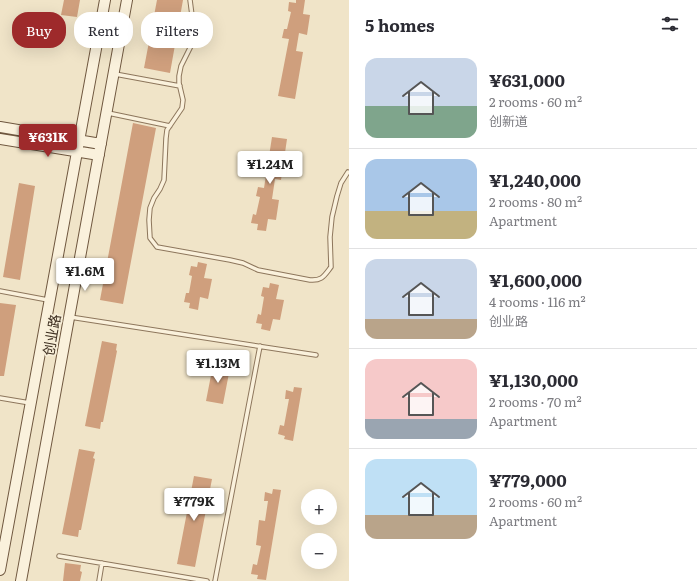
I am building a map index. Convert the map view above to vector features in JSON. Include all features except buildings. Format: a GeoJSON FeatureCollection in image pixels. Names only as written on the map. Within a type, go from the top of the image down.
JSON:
{"type":"FeatureCollection","features":[{"type":"Feature","properties":{"kind":"main road","name":"创业路"},"geometry":{"type":"LineString","coordinates":[[0,570],[105,0]]}},
{"type":"Feature","properties":{"kind":"main road","name":"创业路"},"geometry":{"type":"LineString","coordinates":[[21,581],[127,0]]}},
{"type":"Feature","properties":{"kind":"main road"},"geometry":{"type":"LineString","coordinates":[[0,127],[101,144]]}},
{"type":"Feature","properties":{"kind":"main road"},"geometry":{"type":"LineString","coordinates":[[0,139],[99,155]]}},
{"type":"Feature","properties":{"kind":"lane"},"geometry":{"type":"LineString","coordinates":[[190,0],[193,35],[192,46],[182,66],[179,76],[183,100],[182,108],[167,130],[164,180],[150,208],[150,238],[158,247],[230,260],[243,263],[258,270],[317,281],[323,277],[331,267],[330,236],[332,217],[341,183],[348,172]]}},
{"type":"Feature","properties":{"kind":"lane"},"geometry":{"type":"LineString","coordinates":[[114,74],[180,86]]}},
{"type":"Feature","properties":{"kind":"lane"},"geometry":{"type":"LineString","coordinates":[[107,113],[170,126]]}},
{"type":"Feature","properties":{"kind":"lane"},"geometry":{"type":"LineString","coordinates":[[0,292],[50,300]]}},
{"type":"Feature","properties":{"kind":"lane"},"geometry":{"type":"LineString","coordinates":[[69,317],[316,355]]}},
{"type":"Feature","properties":{"kind":"lane"},"geometry":{"type":"LineString","coordinates":[[214,581],[260,346]]}},
{"type":"Feature","properties":{"kind":"lane"},"geometry":{"type":"LineString","coordinates":[[0,398],[31,403]]}},
{"type":"Feature","properties":{"kind":"lane"},"geometry":{"type":"LineString","coordinates":[[59,556],[206,581]]}},
{"type":"Feature","properties":{"kind":"lane"},"geometry":{"type":"LineString","coordinates":[[99,581],[102,563]]}}]}
